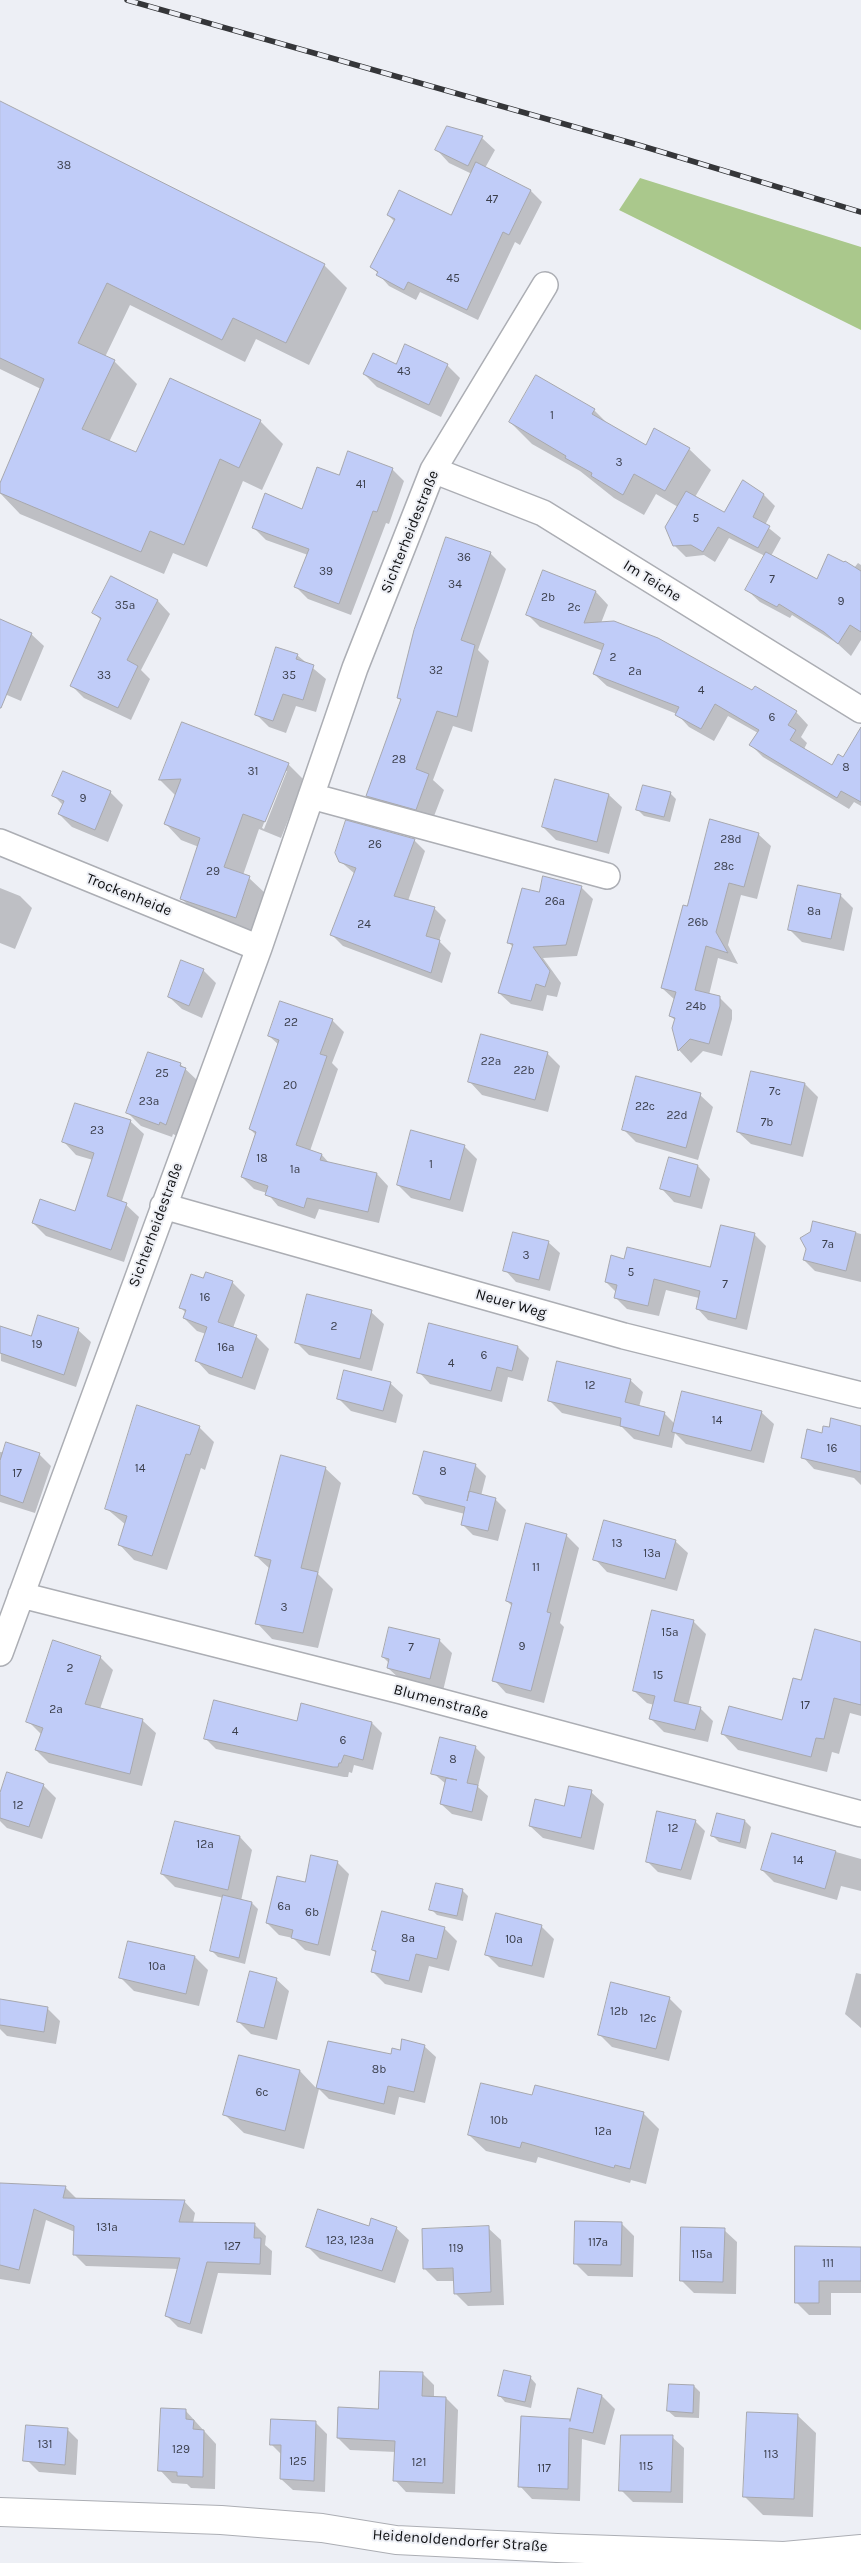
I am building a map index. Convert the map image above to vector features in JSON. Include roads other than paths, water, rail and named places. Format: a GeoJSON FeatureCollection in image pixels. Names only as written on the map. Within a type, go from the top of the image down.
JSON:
{"type":"FeatureCollection","features":[{"type":"Feature","properties":{"kind":"street","name":"Sichterheidestraße"},"geometry":{"type":"LineString","coordinates":[[0,1653],[259,948],[356,668],[433,470],[546,285]]}},
{"type":"Feature","properties":{"kind":"street","name":"Im Teiche"},"geometry":{"type":"LineString","coordinates":[[433,470],[543,514],[861,710]]}},
{"type":"Feature","properties":{"kind":"street"},"geometry":{"type":"LineString","coordinates":[[311,796],[607,876]]}},
{"type":"Feature","properties":{"kind":"street","name":"Trockenheide"},"geometry":{"type":"LineString","coordinates":[[0,842],[259,948]]}},
{"type":"Feature","properties":{"kind":"street","name":"Neuer Weg"},"geometry":{"type":"LineString","coordinates":[[163,1206],[614,1333],[861,1396]]}},
{"type":"Feature","properties":{"kind":"street","name":"Blumenstraße"},"geometry":{"type":"LineString","coordinates":[[21,1595],[401,1691],[861,1814]]}},
{"type":"Feature","properties":{"kind":"street","name":"Heidenoldendorfer Straße"},"geometry":{"type":"LineString","coordinates":[[0,2512],[220,2520],[322,2528],[396,2540],[558,2548],[784,2556],[861,2549]]}},
{"type":"Feature","properties":{"kind":"railway"},"geometry":{"type":"LineString","coordinates":[[127,0],[642,146],[861,212]]}}]}
